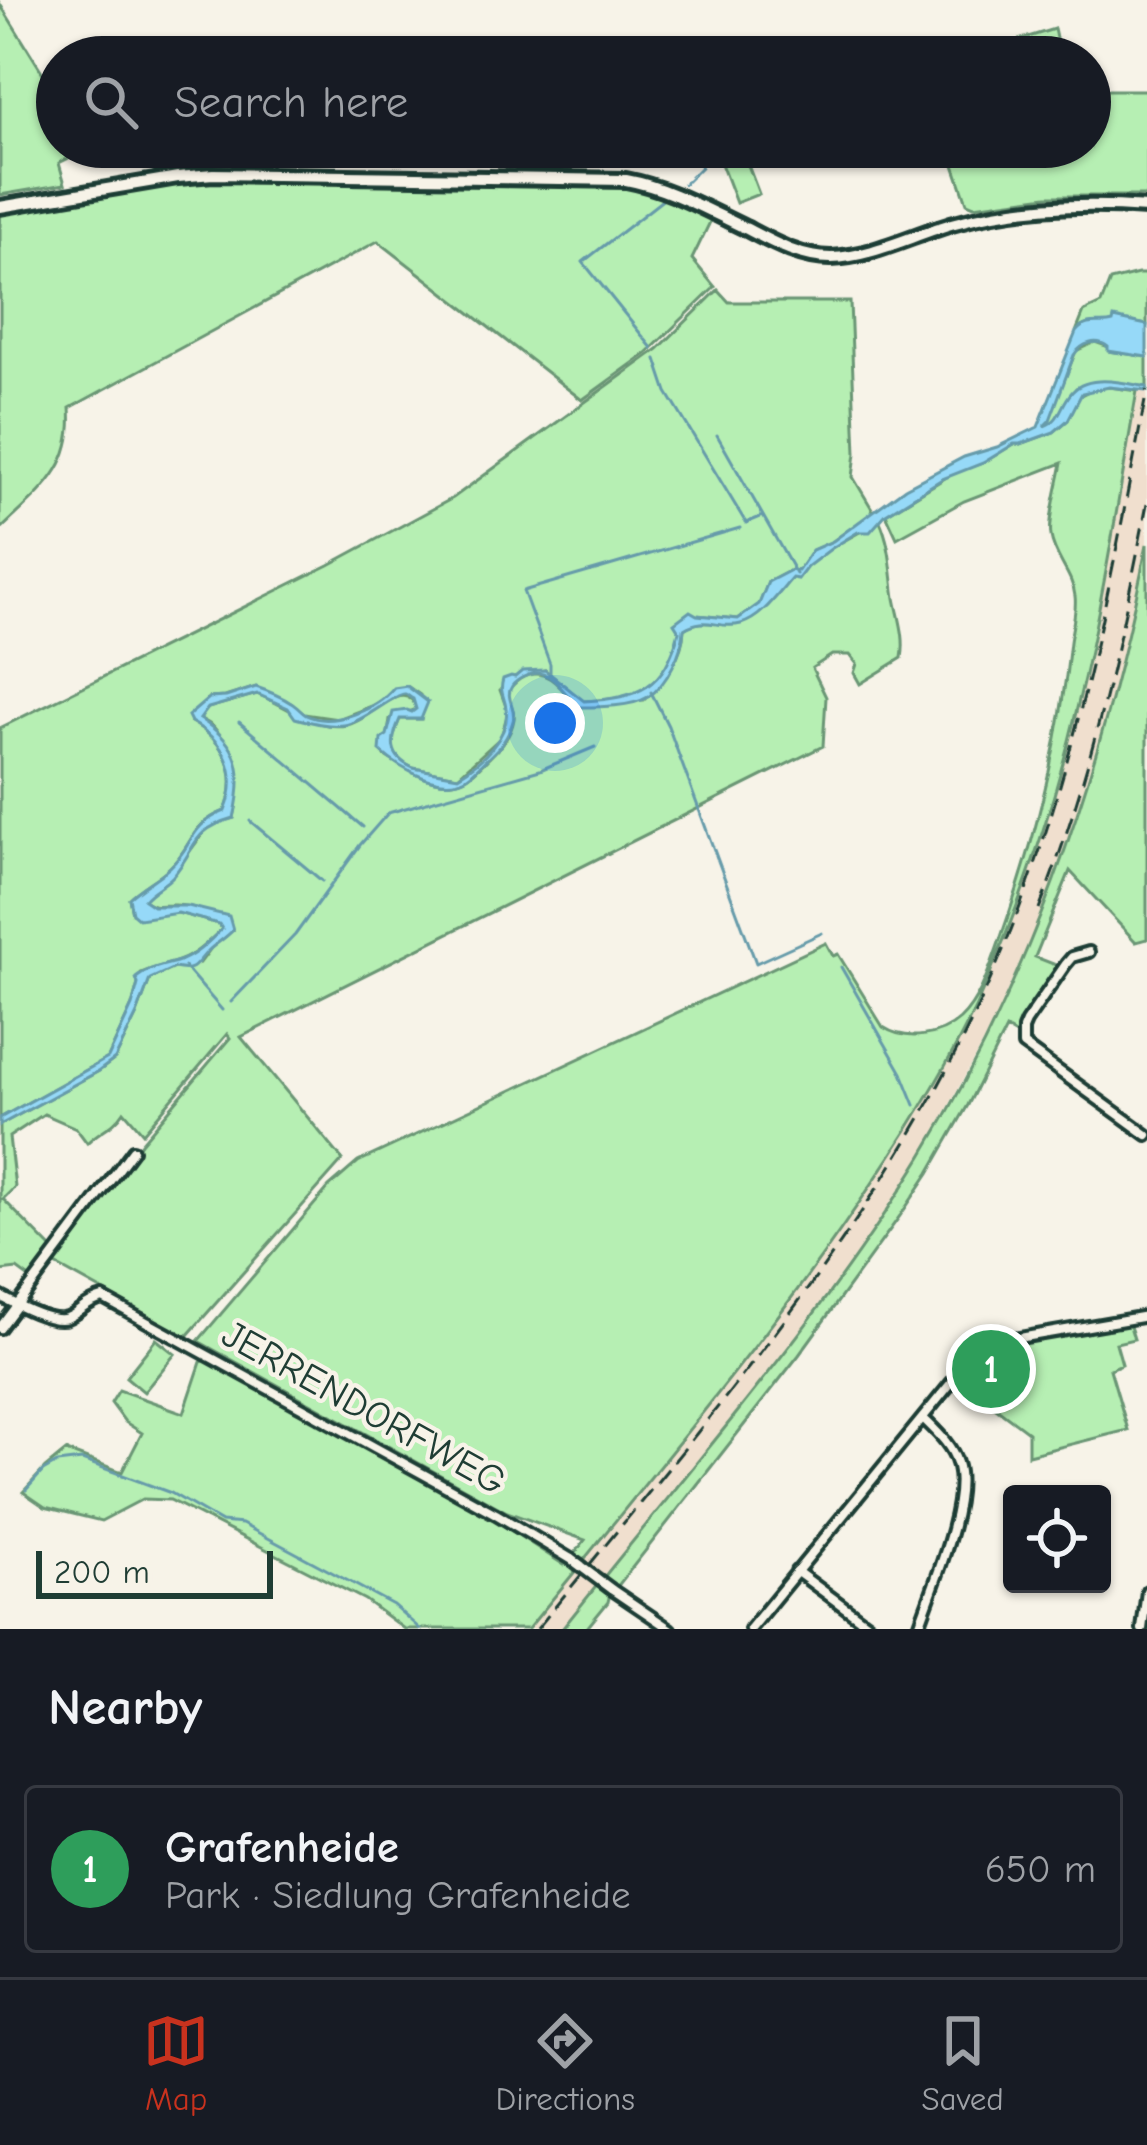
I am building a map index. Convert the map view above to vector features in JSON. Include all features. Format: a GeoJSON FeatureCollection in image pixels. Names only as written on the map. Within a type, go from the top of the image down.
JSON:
{"type":"FeatureCollection","features":[{"type":"Feature","properties":{"kind":"main road"},"geometry":{"type":"LineString","coordinates":[[0,207],[213,174],[626,180],[668,190],[785,248],[828,258],[993,214],[1075,207],[1147,208]]}},
{"type":"Feature","properties":{"kind":"street"},"geometry":{"type":"LineString","coordinates":[[1089,952],[1066,964],[1026,1022],[1023,1046],[1147,1135]]}},
{"type":"Feature","properties":{"kind":"street"},"geometry":{"type":"LineString","coordinates":[[0,1328],[133,1150]]}},
{"type":"Feature","properties":{"kind":"street","name":"JERRENDORFWEG"},"geometry":{"type":"LineString","coordinates":[[0,1296],[56,1320],[103,1298],[496,1514],[571,1559],[670,1629]]}},
{"type":"Feature","properties":{"kind":"street"},"geometry":{"type":"LineString","coordinates":[[750,1629],[986,1346],[1147,1316]]}},
{"type":"Feature","properties":{"kind":"street"},"geometry":{"type":"LineString","coordinates":[[918,1629],[948,1539],[960,1482],[952,1451],[923,1418]]}},
{"type":"Feature","properties":{"kind":"street"},"geometry":{"type":"LineString","coordinates":[[796,1570],[874,1629]]}},
{"type":"Feature","properties":{"kind":"street"},"geometry":{"type":"LineString","coordinates":[[1142,1629],[1147,1591]]}},
{"type":"Feature","properties":{"kind":"shaded area"},"geometry":{"type":"Polygon","coordinates":[[[1147,339],[1147,544],[1130,629],[1110,711],[1069,837],[994,1021],[923,1155],[789,1347],[562,1629],[528,1629],[842,1229],[888,1160],[974,1010],[1016,910],[1079,702],[1147,339]]]}},
{"type":"Feature","properties":{"kind":"green space"},"geometry":{"type":"Polygon","coordinates":[[[0,4],[36,62],[36,168],[60,168],[65,184],[0,195],[0,4]]]}},
{"type":"Feature","properties":{"kind":"green space"},"geometry":{"type":"Polygon","coordinates":[[[1111,90],[1147,90],[1147,196],[1047,196],[967,203],[955,168],[1111,168],[1111,90]]]}},
{"type":"Feature","properties":{"kind":"green space"},"geometry":{"type":"Polygon","coordinates":[[[723,168],[749,168],[759,194],[736,203],[723,168]]]}},
{"type":"Feature","properties":{"kind":"green space"},"geometry":{"type":"Polygon","coordinates":[[[217,181],[629,185],[711,220],[692,259],[715,287],[647,353],[582,400],[378,241],[70,408],[61,463],[0,530],[0,214],[217,181]]]}},
{"type":"Feature","properties":{"kind":"green space"},"geometry":{"type":"Polygon","coordinates":[[[1147,274],[1147,325],[1115,319],[1085,325],[1076,332],[1084,312],[1101,304],[1110,281],[1147,274]]]}},
{"type":"Feature","properties":{"kind":"green space"},"geometry":{"type":"Polygon","coordinates":[[[718,290],[729,302],[850,302],[853,477],[874,512],[813,550],[798,571],[768,582],[759,605],[738,619],[696,615],[682,631],[665,669],[636,693],[583,701],[545,670],[515,677],[500,690],[508,712],[501,737],[458,776],[413,768],[394,753],[400,719],[421,719],[420,695],[407,686],[338,719],[304,714],[256,687],[208,698],[191,722],[213,739],[227,759],[231,784],[225,811],[197,829],[178,859],[129,898],[132,913],[178,913],[219,924],[222,929],[187,957],[141,973],[108,1058],[0,1118],[0,728],[329,565],[453,498],[658,349],[718,290]]]}},
{"type":"Feature","properties":{"kind":"green space"},"geometry":{"type":"Polygon","coordinates":[[[1095,342],[1109,351],[1147,357],[1147,387],[1111,383],[1076,388],[1057,419],[1045,428],[1076,351],[1095,342]]]}},
{"type":"Feature","properties":{"kind":"green space"},"geometry":{"type":"Polygon","coordinates":[[[1109,387],[1137,391],[1087,666],[1047,820],[976,1006],[929,1094],[841,1229],[733,1374],[582,1562],[573,1556],[585,1540],[507,1512],[198,1341],[329,1187],[358,1162],[826,943],[833,956],[838,954],[883,1027],[902,1035],[923,1035],[960,1019],[985,981],[1013,901],[1060,717],[1075,613],[1074,588],[1051,536],[1062,463],[964,501],[897,538],[886,514],[955,472],[983,463],[1014,444],[1054,432],[1068,420],[1079,396],[1109,387]]]}},
{"type":"Feature","properties":{"kind":"green space"},"geometry":{"type":"Polygon","coordinates":[[[879,519],[903,635],[902,658],[860,684],[854,673],[857,664],[850,655],[832,655],[812,668],[826,697],[823,746],[241,1037],[343,1160],[186,1337],[54,1264],[141,1143],[230,1038],[227,1034],[143,1133],[124,1111],[87,1143],[76,1128],[44,1114],[9,1137],[15,1187],[3,1199],[55,1252],[32,1280],[17,1269],[0,1271],[0,1125],[115,1059],[150,979],[200,963],[233,930],[197,909],[144,900],[173,874],[210,824],[234,818],[235,771],[223,739],[199,718],[208,708],[257,694],[311,721],[335,726],[356,722],[404,696],[417,709],[390,719],[385,756],[426,778],[459,781],[508,735],[514,715],[508,692],[520,679],[543,675],[572,702],[644,700],[676,659],[684,629],[700,623],[747,621],[810,563],[879,519]]]}},
{"type":"Feature","properties":{"kind":"green space"},"geometry":{"type":"Polygon","coordinates":[[[1147,544],[1147,939],[1136,942],[1070,871],[1035,957],[1061,967],[1023,1019],[1018,1036],[1006,1029],[968,1105],[900,1216],[799,1355],[617,1587],[604,1577],[849,1266],[963,1085],[1062,860],[1110,703],[1147,544]]]}},
{"type":"Feature","properties":{"kind":"green space"},"geometry":{"type":"Polygon","coordinates":[[[1129,1323],[1134,1339],[1116,1343],[1122,1364],[1110,1369],[1128,1430],[1028,1455],[1028,1432],[960,1381],[993,1348],[1129,1323]]]}},
{"type":"Feature","properties":{"kind":"green space"},"geometry":{"type":"Polygon","coordinates":[[[156,1339],[175,1354],[144,1392],[126,1377],[156,1339]]]}},
{"type":"Feature","properties":{"kind":"green space"},"geometry":{"type":"Polygon","coordinates":[[[208,1359],[577,1569],[528,1629],[404,1629],[365,1600],[170,1500],[143,1499],[101,1521],[45,1507],[23,1492],[66,1451],[122,1472],[142,1433],[125,1422],[111,1403],[119,1390],[184,1413],[201,1362],[208,1359]]]}},
{"type":"Feature","properties":{"kind":"green space"},"geometry":{"type":"Polygon","coordinates":[[[598,1584],[610,1593],[608,1602],[586,1629],[562,1629],[598,1584]]]}},
{"type":"Feature","properties":{"kind":"water"},"geometry":{"type":"Polygon","coordinates":[[[1114,318],[1147,325],[1147,357],[1108,351],[1099,343],[1081,347],[1044,426],[1057,416],[1079,386],[1119,382],[1147,387],[1147,391],[1109,387],[1082,393],[1068,420],[1054,432],[1014,444],[942,479],[886,514],[870,532],[858,532],[832,548],[798,579],[792,578],[756,617],[733,625],[699,623],[684,629],[667,676],[641,700],[580,707],[550,677],[536,673],[523,677],[510,690],[514,716],[506,738],[466,778],[433,780],[398,765],[380,751],[393,712],[416,709],[405,694],[360,719],[338,725],[295,718],[288,708],[257,694],[208,708],[200,719],[224,739],[237,761],[234,818],[202,834],[173,876],[144,900],[153,906],[188,906],[229,916],[233,930],[194,967],[174,968],[150,979],[115,1059],[0,1125],[0,1118],[108,1058],[132,1006],[136,978],[188,957],[222,929],[219,924],[178,913],[139,919],[132,913],[129,898],[178,859],[198,829],[225,811],[231,784],[227,759],[188,716],[209,698],[256,687],[306,715],[329,719],[366,709],[394,688],[407,686],[428,702],[421,719],[400,719],[393,741],[396,753],[413,768],[458,776],[484,756],[504,729],[503,679],[522,671],[545,670],[584,701],[620,697],[646,687],[673,651],[679,631],[674,623],[690,611],[738,619],[759,604],[768,582],[798,571],[812,550],[833,541],[905,488],[1038,427],[1076,332],[1114,318]]]}},
{"type":"Feature","properties":{"kind":"waterway"},"geometry":{"type":"LineString","coordinates":[[684,184],[700,168]]}},
{"type":"Feature","properties":{"kind":"waterway"},"geometry":{"type":"LineString","coordinates":[[652,348],[583,262],[665,198]]}},
{"type":"Feature","properties":{"kind":"waterway"},"geometry":{"type":"LineString","coordinates":[[656,359],[667,392],[746,523],[763,516]]}},
{"type":"Feature","properties":{"kind":"waterway"},"geometry":{"type":"LineString","coordinates":[[717,435],[796,574]]}},
{"type":"Feature","properties":{"kind":"waterway"},"geometry":{"type":"LineString","coordinates":[[550,676],[550,664],[523,591],[740,528]]}},
{"type":"Feature","properties":{"kind":"waterway"},"geometry":{"type":"LineString","coordinates":[[651,692],[756,963],[822,933]]}},
{"type":"Feature","properties":{"kind":"waterway"},"geometry":{"type":"LineString","coordinates":[[239,722],[363,827]]}},
{"type":"Feature","properties":{"kind":"waterway"},"geometry":{"type":"LineString","coordinates":[[231,1002],[295,935],[388,813],[540,770],[595,747]]}},
{"type":"Feature","properties":{"kind":"waterway"},"geometry":{"type":"LineString","coordinates":[[250,821],[322,881]]}},
{"type":"Feature","properties":{"kind":"waterway"},"geometry":{"type":"LineString","coordinates":[[184,966],[222,1010]]}},
{"type":"Feature","properties":{"kind":"waterway"},"geometry":{"type":"LineString","coordinates":[[841,967],[902,1073],[915,1105]]}},
{"type":"Feature","properties":{"kind":"waterway"},"geometry":{"type":"LineString","coordinates":[[26,1490],[57,1463],[82,1460],[171,1493],[221,1522],[242,1524],[393,1605],[420,1629]]}},
{"type":"Feature","properties":{"kind":"railway"},"geometry":{"type":"LineString","coordinates":[[537,1629],[787,1317],[900,1152],[949,1065],[1021,905],[1067,761],[1103,614],[1147,390]]}},
{"type":"Feature","properties":{"kind":"railway"},"geometry":{"type":"LineString","coordinates":[[1039,909],[1102,709],[1147,504]]}},
{"type":"Feature","properties":{"kind":"place","name":"Grafenheide"},"geometry":{"type":"Point","coordinates":[991,1369]}}]}
